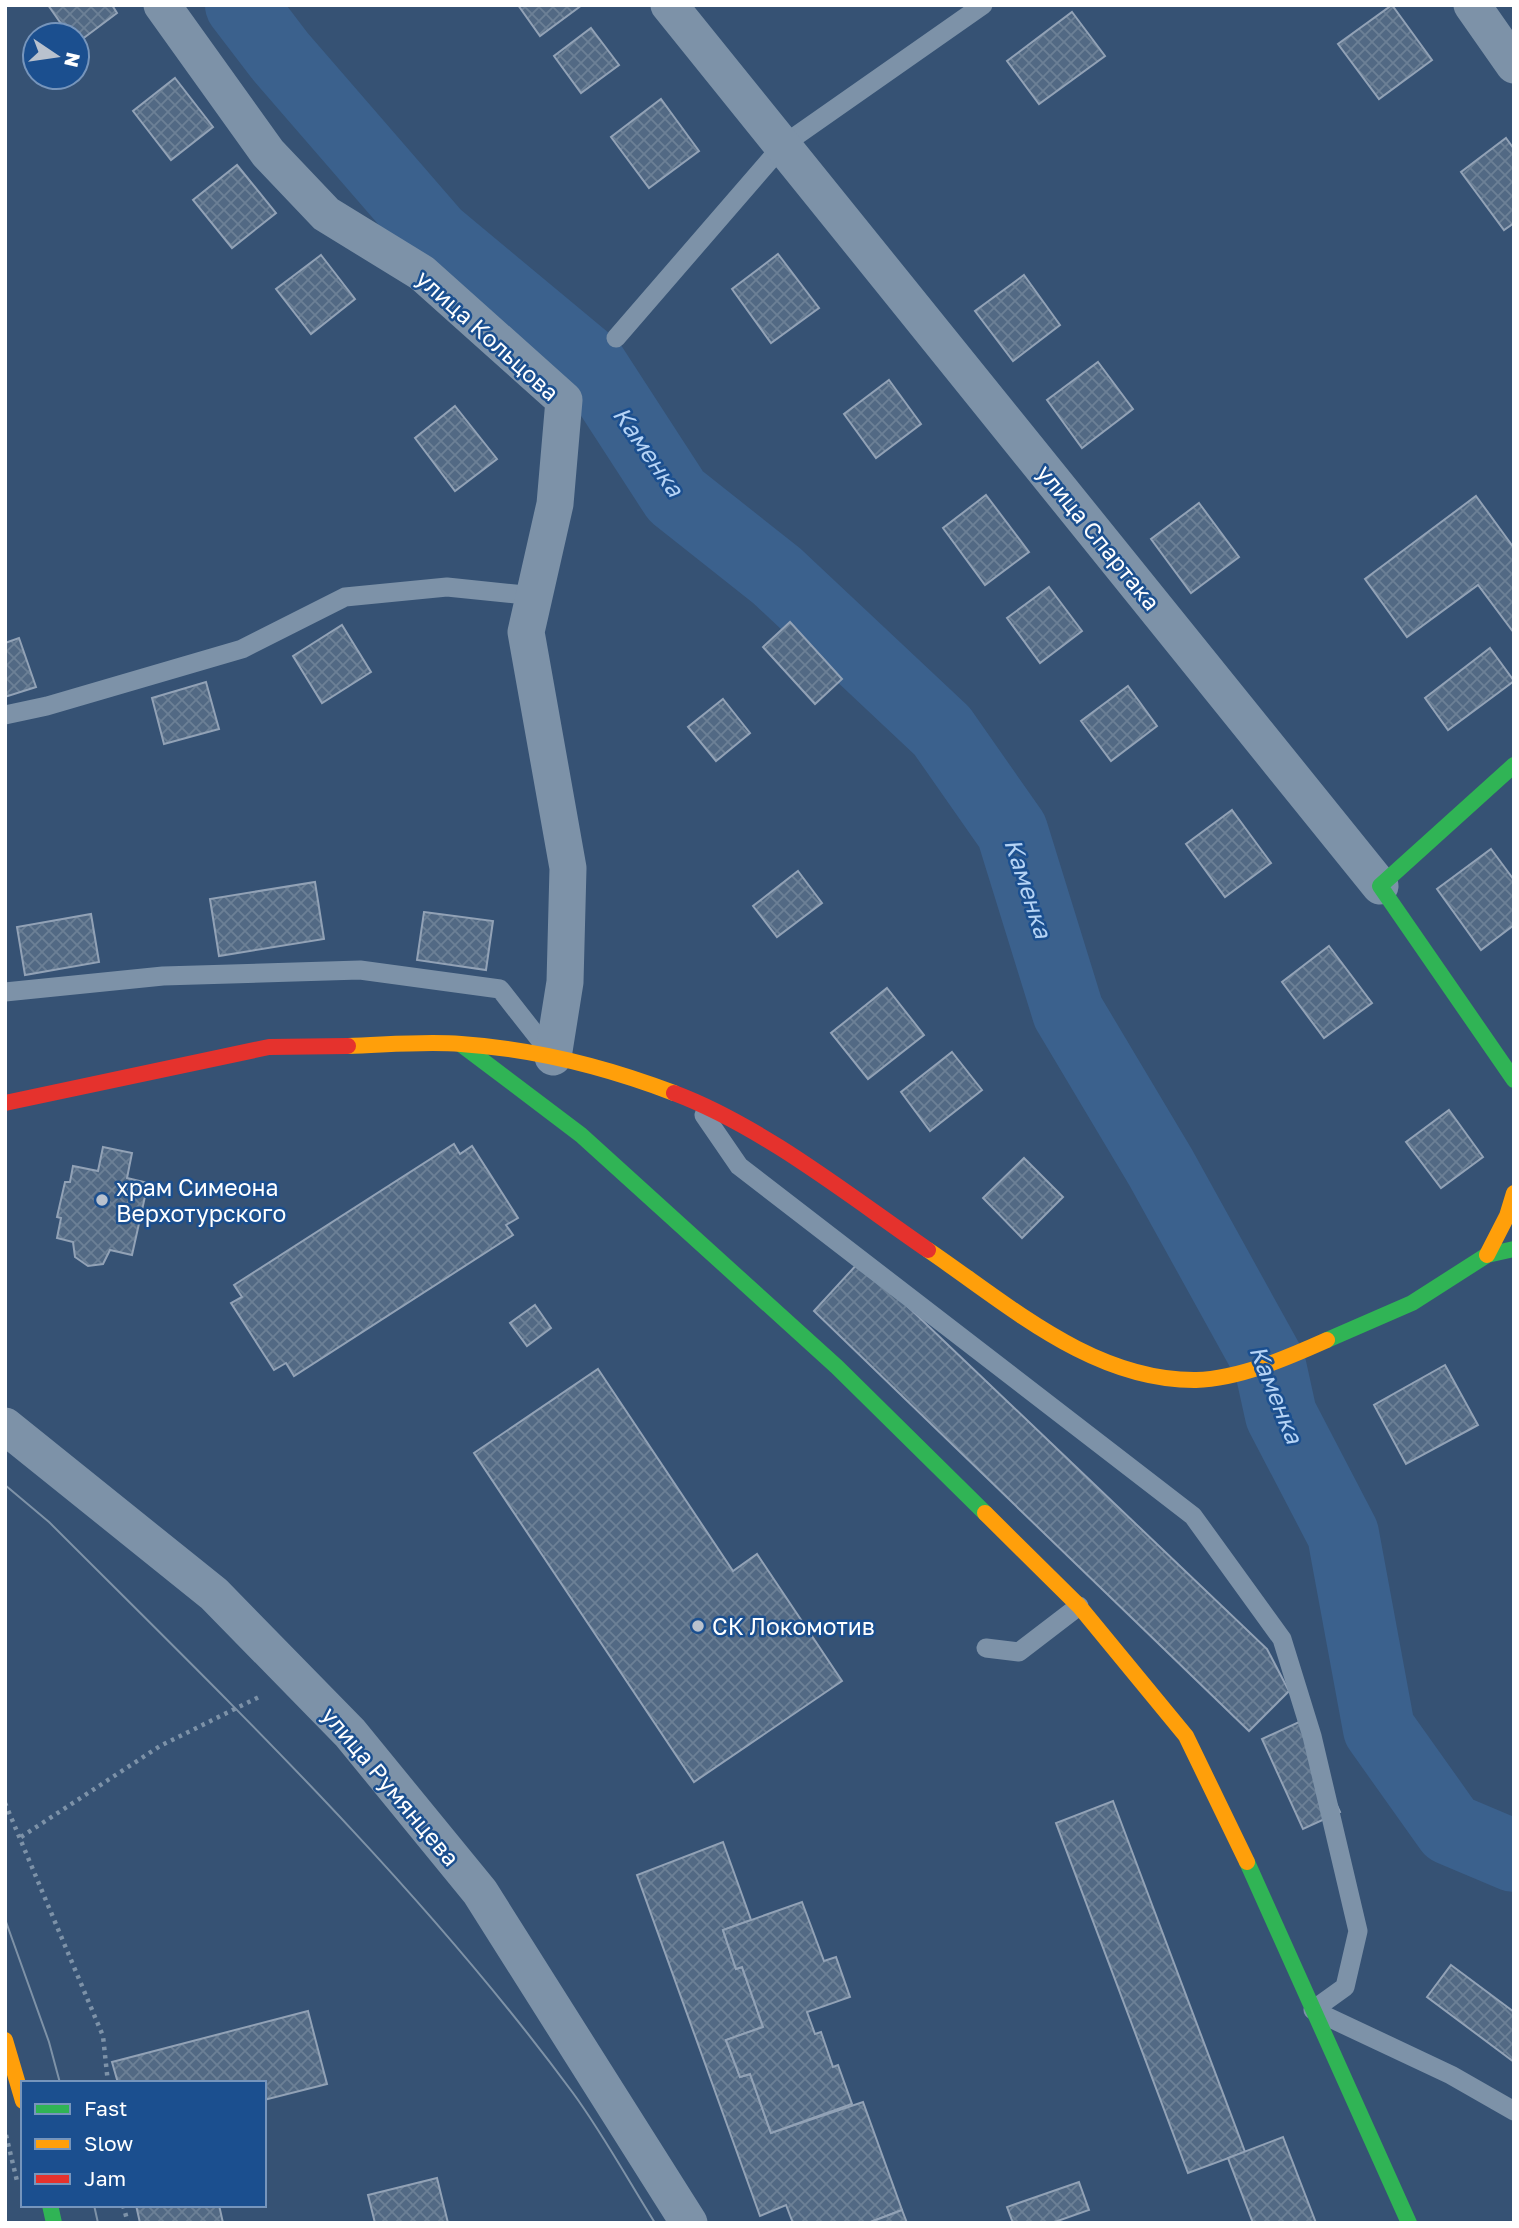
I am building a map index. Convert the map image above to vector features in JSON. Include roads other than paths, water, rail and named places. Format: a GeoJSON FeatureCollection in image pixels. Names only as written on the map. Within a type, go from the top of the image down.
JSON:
{"type":"FeatureCollection","features":[{"type":"Feature","properties":{"kind":"street","name":"улица Кольцова"},"geometry":{"type":"LineString","coordinates":[[162,5],[268,153],[326,214],[422,273],[564,400],[555,504],[526,632],[568,868],[565,982],[553,1057]]}},
{"type":"Feature","properties":{"kind":"street","name":"улица Спартака"},"geometry":{"type":"LineString","coordinates":[[669,5],[1380,886],[1514,1080]]}},
{"type":"Feature","properties":{"kind":"street"},"geometry":{"type":"LineString","coordinates":[[1472,5],[1514,65]]}},
{"type":"Feature","properties":{"kind":"street"},"geometry":{"type":"LineString","coordinates":[[1380,886],[1438,830],[1514,765]]}},
{"type":"Feature","properties":{"kind":"street"},"geometry":{"type":"LineString","coordinates":[[460,1044],[581,1135],[827,1357],[1079,1606],[1186,1736],[1409,2223]]}},
{"type":"Feature","properties":{"kind":"street"},"geometry":{"type":"LineString","coordinates":[[5,1103],[269,1047],[460,1044],[553,1057],[624,1074],[695,1101],[787,1154],[1058,1339],[1127,1372],[1197,1380],[1270,1366],[1412,1303],[1487,1255],[1514,1249]]}},
{"type":"Feature","properties":{"kind":"street"},"geometry":{"type":"LineString","coordinates":[[1487,1255],[1507,1216],[1514,1193]]}},
{"type":"Feature","properties":{"kind":"street","name":"улица Румянцева"},"geometry":{"type":"LineString","coordinates":[[5,1426],[214,1594],[349,1733],[480,1892],[689,2223]]}},
{"type":"Feature","properties":{"kind":"street"},"geometry":{"type":"LineString","coordinates":[[5,2039],[21,2094]]}},
{"type":"Feature","properties":{"kind":"lane"},"geometry":{"type":"LineString","coordinates":[[615,338],[783,145],[983,5]]}},
{"type":"Feature","properties":{"kind":"lane"},"geometry":{"type":"LineString","coordinates":[[5,715],[47,706],[242,649],[345,597],[447,587],[535,596]]}},
{"type":"Feature","properties":{"kind":"lane"},"geometry":{"type":"LineString","coordinates":[[5,992],[163,976],[360,970],[500,989],[553,1057]]}},
{"type":"Feature","properties":{"kind":"lane"},"geometry":{"type":"LineString","coordinates":[[695,1101],[739,1166],[1193,1516],[1282,1639],[1312,1736],[1358,1931],[1345,1987],[1313,2010],[1451,2075],[1514,2111]]}},
{"type":"Feature","properties":{"kind":"lane"},"geometry":{"type":"LineString","coordinates":[[986,1647],[1019,1652],[1079,1606]]}},
{"type":"Feature","properties":{"kind":"waterway","name":"Каменка"},"geometry":{"type":"LineString","coordinates":[[241,5],[280,56],[436,236],[591,365],[676,496],[777,576],[942,731],[1012,831],[1068,1012],[1161,1168],[1270,1365],[1281,1415],[1343,1534],[1379,1729],[1450,1829],[1514,1856]]}},
{"type":"Feature","properties":{"kind":"tram line"},"geometry":{"type":"LineString","coordinates":[[5,1485],[49,1522],[255,1728],[452,1941],[573,2093],[655,2223]]}},
{"type":"Feature","properties":{"kind":"tram line"},"geometry":{"type":"LineString","coordinates":[[5,1919],[49,2042],[59,2081]]}},
{"type":"Feature","properties":{"kind":"tram line"},"geometry":{"type":"LineString","coordinates":[[94,2207],[98,2223]]}},
{"type":"Feature","properties":{"kind":"place","name":"храм Симеона Верхотурского"},"geometry":{"type":"Point","coordinates":[102,1200]}},
{"type":"Feature","properties":{"kind":"place","name":"СК Локомотив"},"geometry":{"type":"Point","coordinates":[698,1626]}}]}
